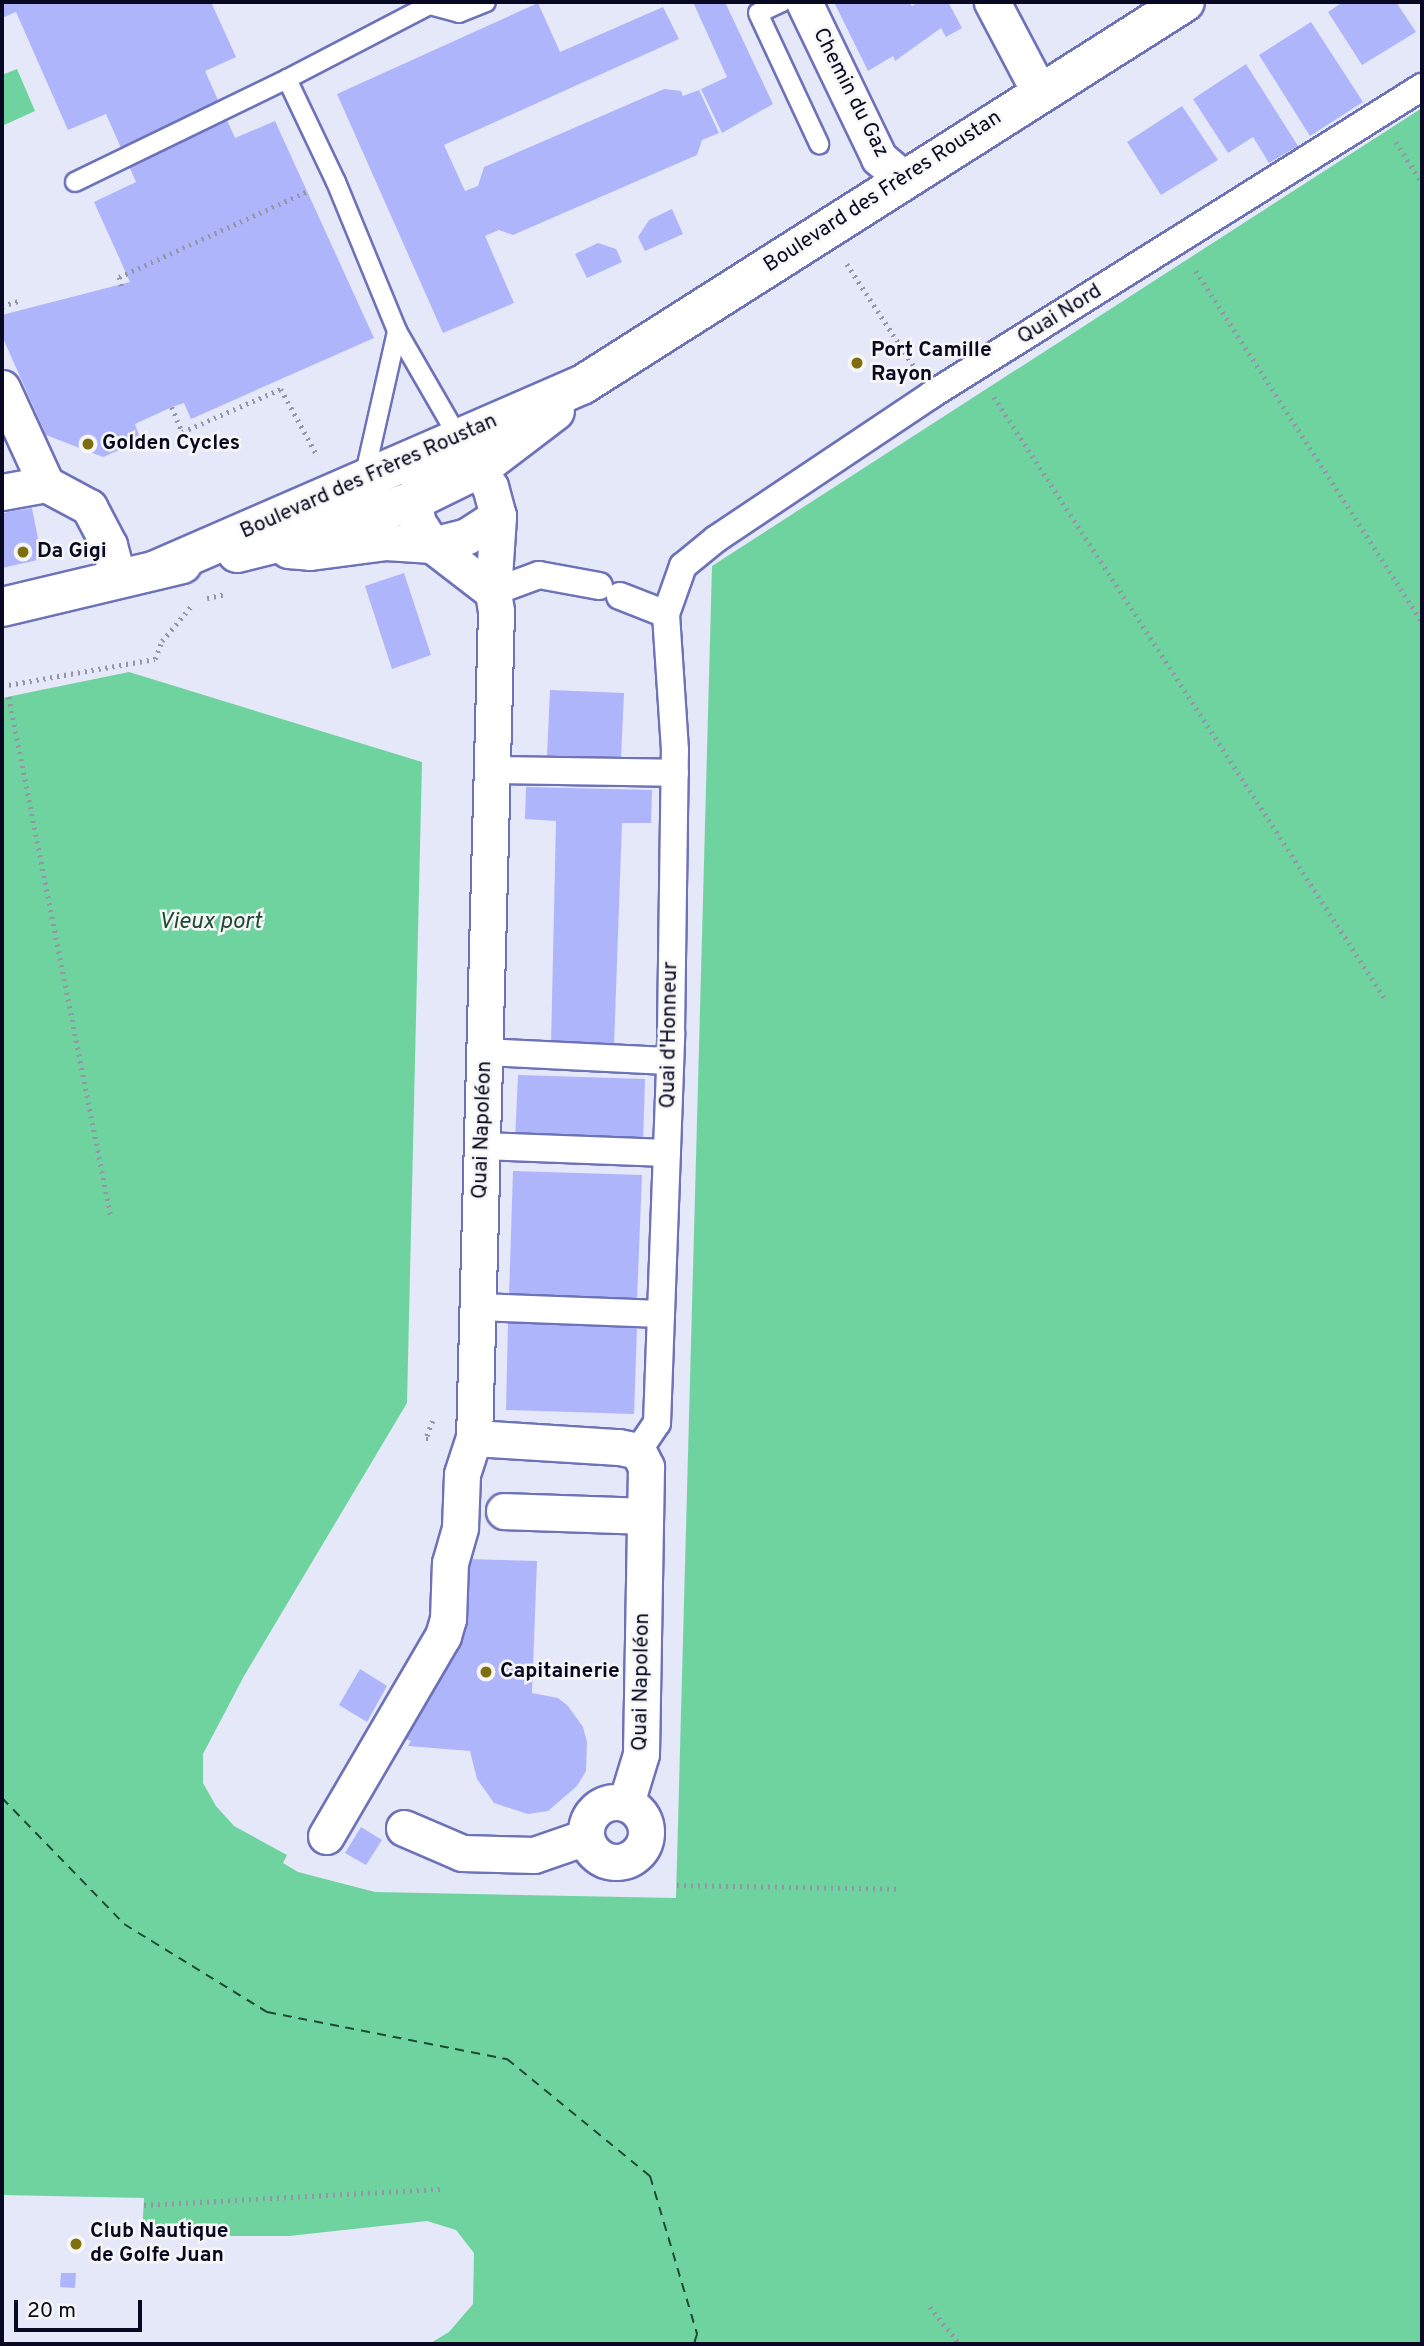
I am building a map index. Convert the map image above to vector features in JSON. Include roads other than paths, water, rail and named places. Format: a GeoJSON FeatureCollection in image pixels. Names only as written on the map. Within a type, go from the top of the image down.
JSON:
{"type":"FeatureCollection","features":[{"type":"Feature","properties":{"kind":"main road","name":"Boulevard des Frères Roustan"},"geometry":{"type":"LineString","coordinates":[[156,570],[447,440],[582,385],[1039,92],[1185,2]]}},
{"type":"Feature","properties":{"kind":"main road","name":"Boulevard des Frères Roustan"},"geometry":{"type":"LineString","coordinates":[[2,607],[326,531],[415,500],[480,468],[540,425],[582,385]]}},
{"type":"Feature","properties":{"kind":"street","name":"Chemin du Gaz"},"geometry":{"type":"LineString","coordinates":[[804,2],[879,158],[904,179]]}},
{"type":"Feature","properties":{"kind":"street"},"geometry":{"type":"LineString","coordinates":[[992,2],[1039,92]]}},
{"type":"Feature","properties":{"kind":"street","name":"Quai Nord"},"geometry":{"type":"LineString","coordinates":[[666,614],[683,565],[931,395],[1422,88]]}},
{"type":"Feature","properties":{"kind":"street"},"geometry":{"type":"LineString","coordinates":[[2,388],[46,485]]}},
{"type":"Feature","properties":{"kind":"street"},"geometry":{"type":"LineString","coordinates":[[260,548],[310,552],[386,542],[432,545],[467,536],[498,516],[480,468],[447,440],[415,500],[417,521],[432,545],[493,592],[539,575],[610,591],[666,614]]}},
{"type":"Feature","properties":{"kind":"street"},"geometry":{"type":"LineString","coordinates":[[2,492],[46,485],[89,507],[109,545],[118,579]]}},
{"type":"Feature","properties":{"kind":"street","name":"Quai Napoléon"},"geometry":{"type":"LineString","coordinates":[[326,1836],[443,1636],[448,1619],[450,1563],[460,1527],[462,1474],[474,1437],[492,770],[493,592],[498,516]]}},
{"type":"Feature","properties":{"kind":"street","name":"Quai d'Honneur"},"geometry":{"type":"LineString","coordinates":[[638,1451],[657,1423],[667,1153],[675,773],[666,614]]}},
{"type":"Feature","properties":{"kind":"street"},"geometry":{"type":"LineString","coordinates":[[492,770],[675,773]]}},
{"type":"Feature","properties":{"kind":"street"},"geometry":{"type":"LineString","coordinates":[[485,1052],[670,1061]]}},
{"type":"Feature","properties":{"kind":"street"},"geometry":{"type":"LineString","coordinates":[[482,1146],[667,1153]]}},
{"type":"Feature","properties":{"kind":"street"},"geometry":{"type":"LineString","coordinates":[[478,1307],[661,1314]]}},
{"type":"Feature","properties":{"kind":"street"},"geometry":{"type":"LineString","coordinates":[[474,1437],[638,1451]]}},
{"type":"Feature","properties":{"kind":"street","name":"Quai Napoléon"},"geometry":{"type":"LineString","coordinates":[[625,1804],[641,1755],[646,1467],[638,1451]]}},
{"type":"Feature","properties":{"kind":"street"},"geometry":{"type":"LineString","coordinates":[[504,1511],[645,1516]]}},
{"type":"Feature","properties":{"kind":"street"},"geometry":{"type":"LineString","coordinates":[[608,1803],[625,1804],[634,1808],[645,1824],[638,1852],[612,1862],[594,1853],[586,1837],[593,1811],[608,1803]]}},
{"type":"Feature","properties":{"kind":"street"},"geometry":{"type":"LineString","coordinates":[[404,1828],[462,1853],[534,1855],[586,1837]]}},
{"type":"Feature","properties":{"kind":"lane"},"geometry":{"type":"LineString","coordinates":[[75,183],[286,79],[432,3],[459,13],[486,2]]}},
{"type":"Feature","properties":{"kind":"lane"},"geometry":{"type":"LineString","coordinates":[[782,2],[755,7],[819,144]]}},
{"type":"Feature","properties":{"kind":"lane"},"geometry":{"type":"LineString","coordinates":[[286,79],[336,182],[397,331],[447,440]]}},
{"type":"Feature","properties":{"kind":"lane"},"geometry":{"type":"LineString","coordinates":[[364,478],[397,331]]}},
{"type":"Feature","properties":{"kind":"water"},"geometry":{"type":"Polygon","coordinates":[[[17,69],[35,111],[2,126],[2,75],[17,69]]]}},
{"type":"Feature","properties":{"kind":"water","name":"Port Camille Rayon"},"geometry":{"type":"Polygon","coordinates":[[[1422,108],[1422,2344],[429,2344],[449,2332],[473,2304],[474,2253],[456,2230],[427,2221],[289,2236],[142,2236],[144,2198],[2,2195],[2,698],[129,672],[422,762],[407,1403],[244,1676],[203,1754],[203,1783],[216,1806],[234,1826],[287,1855],[283,1863],[298,1872],[375,1892],[676,1898],[712,566],[1422,108]]]}},
{"type":"Feature","properties":{"kind":"place","name":"Port Camille Rayon"},"geometry":{"type":"Point","coordinates":[857,363]}},
{"type":"Feature","properties":{"kind":"place","name":"Golden Cycles"},"geometry":{"type":"Point","coordinates":[88,444]}},
{"type":"Feature","properties":{"kind":"place","name":"Da Gigi"},"geometry":{"type":"Point","coordinates":[23,552]}},
{"type":"Feature","properties":{"kind":"place","name":"Capitainerie"},"geometry":{"type":"Point","coordinates":[486,1672]}},
{"type":"Feature","properties":{"kind":"place","name":"Club Nautique de Golfe Juan"},"geometry":{"type":"Point","coordinates":[76,2244]}},
{"type":"Feature","properties":{"kind":"water label","name":"Vieux port"},"geometry":{"type":"Point","coordinates":[210,923]}}]}
